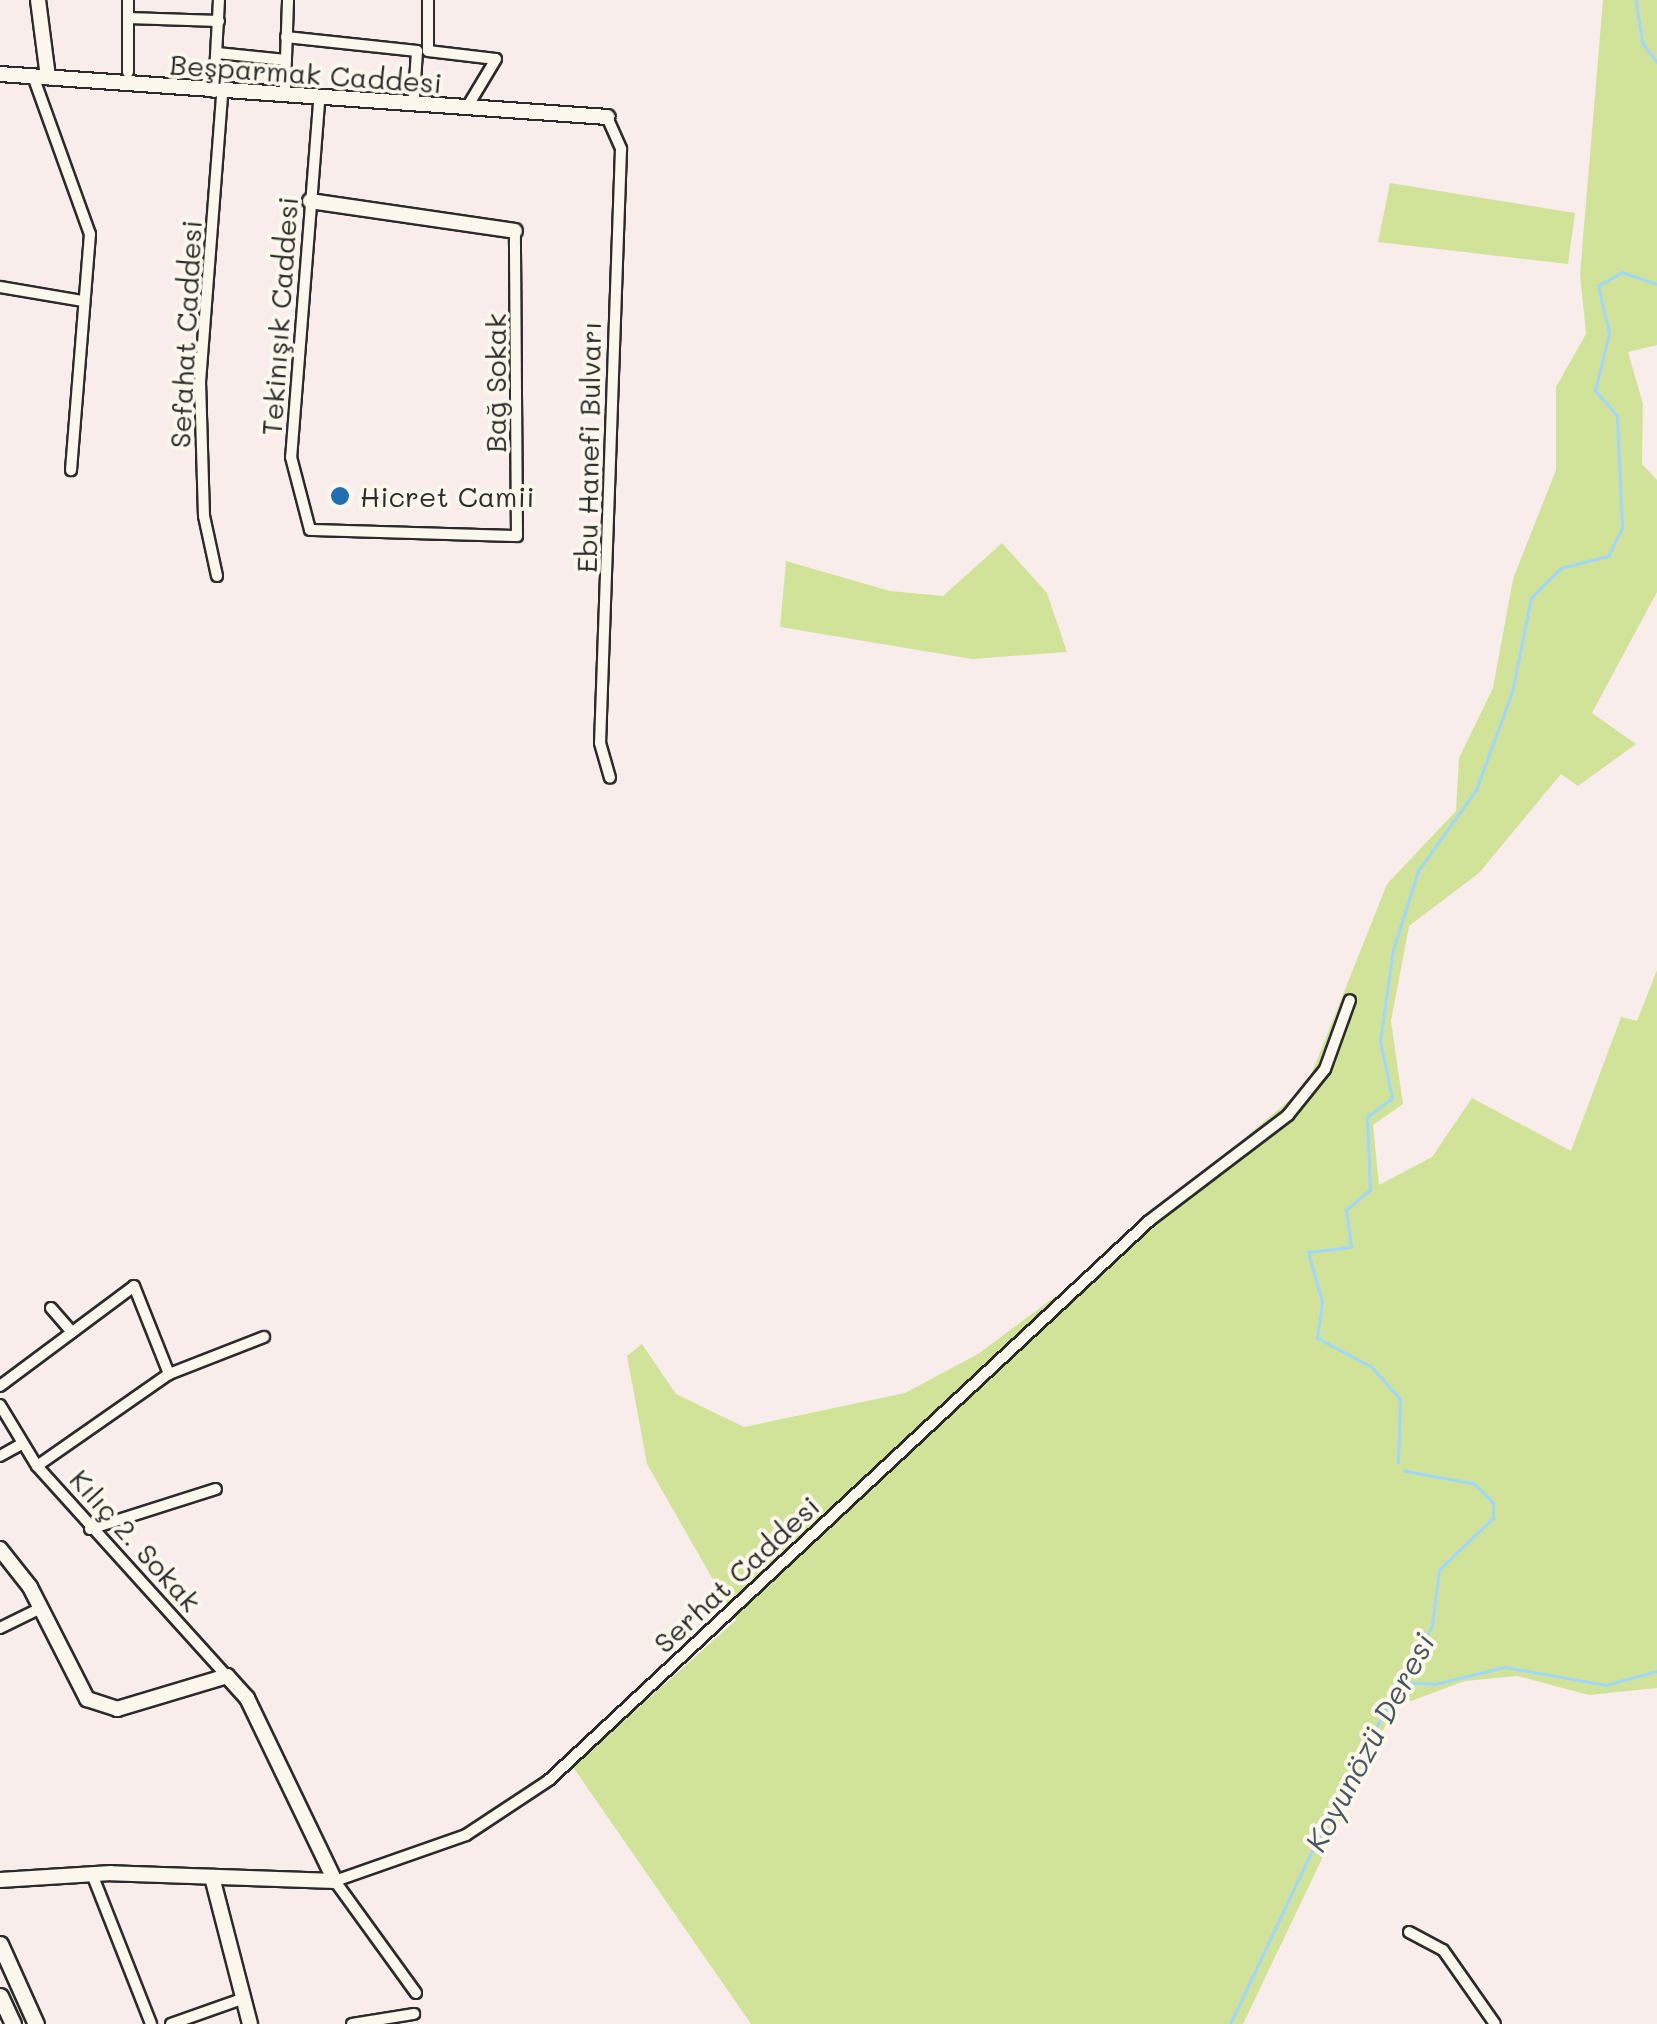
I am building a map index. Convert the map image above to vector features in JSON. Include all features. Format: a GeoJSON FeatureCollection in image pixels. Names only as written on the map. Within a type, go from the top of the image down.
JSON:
{"type":"FeatureCollection","features":[{"type":"Feature","properties":{"kind":"main road"},"geometry":{"type":"LineString","coordinates":[[0,1944],[36,2024]]}},
{"type":"Feature","properties":{"kind":"main road"},"geometry":{"type":"LineString","coordinates":[[1,2000],[13,2024]]}},
{"type":"Feature","properties":{"kind":"street"},"geometry":{"type":"LineString","coordinates":[[38,0],[41,77],[88,221],[71,470]]}},
{"type":"Feature","properties":{"kind":"street"},"geometry":{"type":"LineString","coordinates":[[128,0],[128,72]]}},
{"type":"Feature","properties":{"kind":"street","name":"Sefahat Caddesi"},"geometry":{"type":"LineString","coordinates":[[217,576],[204,516],[200,382],[218,92],[218,0]]}},
{"type":"Feature","properties":{"kind":"street"},"geometry":{"type":"LineString","coordinates":[[285,88],[288,0]]}},
{"type":"Feature","properties":{"kind":"street"},"geometry":{"type":"LineString","coordinates":[[414,98],[428,0]]}},
{"type":"Feature","properties":{"kind":"street"},"geometry":{"type":"LineString","coordinates":[[128,18],[218,21]]}},
{"type":"Feature","properties":{"kind":"street"},"geometry":{"type":"LineString","coordinates":[[286,37],[496,58],[466,110]]}},
{"type":"Feature","properties":{"kind":"street"},"geometry":{"type":"LineString","coordinates":[[217,53],[286,60]]}},
{"type":"Feature","properties":{"kind":"street","name":"Beşparmak Caddesi"},"geometry":{"type":"LineString","coordinates":[[0,74],[319,103],[607,118]]}},
{"type":"Feature","properties":{"kind":"street","name":"Tekinışık Caddesi"},"geometry":{"type":"LineString","coordinates":[[319,103],[292,457],[310,530],[517,536]]}},
{"type":"Feature","properties":{"kind":"street","name":"Ebu Hanefi Bulvarı"},"geometry":{"type":"LineString","coordinates":[[607,118],[621,149],[600,743],[610,778]]}},
{"type":"Feature","properties":{"kind":"street"},"geometry":{"type":"LineString","coordinates":[[310,202],[515,231]]}},
{"type":"Feature","properties":{"kind":"street","name":"Bağ Sokak"},"geometry":{"type":"LineString","coordinates":[[515,231],[517,536]]}},
{"type":"Feature","properties":{"kind":"street"},"geometry":{"type":"LineString","coordinates":[[0,287],[83,301]]}},
{"type":"Feature","properties":{"kind":"street","name":"Serhat Caddesi"},"geometry":{"type":"LineString","coordinates":[[0,1880],[92,1874],[335,1881],[466,1835],[549,1780],[1149,1221],[1288,1115],[1325,1069],[1350,1000]]}},
{"type":"Feature","properties":{"kind":"street"},"geometry":{"type":"LineString","coordinates":[[0,1386],[134,1286],[170,1374]]}},
{"type":"Feature","properties":{"kind":"street"},"geometry":{"type":"LineString","coordinates":[[51,1308],[72,1332]]}},
{"type":"Feature","properties":{"kind":"street"},"geometry":{"type":"LineString","coordinates":[[37,1466],[170,1374],[264,1337]]}},
{"type":"Feature","properties":{"kind":"street","name":"Kılıç 2. Sokak"},"geometry":{"type":"LineString","coordinates":[[0,1405],[37,1466],[247,1698],[335,1881]]}},
{"type":"Feature","properties":{"kind":"street"},"geometry":{"type":"LineString","coordinates":[[0,1456],[22,1444]]}},
{"type":"Feature","properties":{"kind":"street"},"geometry":{"type":"LineString","coordinates":[[90,1528],[216,1489]]}},
{"type":"Feature","properties":{"kind":"street"},"geometry":{"type":"LineString","coordinates":[[0,1549],[42,1608],[78,1688],[118,1709],[227,1676]]}},
{"type":"Feature","properties":{"kind":"street"},"geometry":{"type":"LineString","coordinates":[[0,1628],[42,1608]]}},
{"type":"Feature","properties":{"kind":"street"},"geometry":{"type":"LineString","coordinates":[[92,1874],[152,2024]]}},
{"type":"Feature","properties":{"kind":"street"},"geometry":{"type":"LineString","coordinates":[[212,1878],[250,2024]]}},
{"type":"Feature","properties":{"kind":"street"},"geometry":{"type":"LineString","coordinates":[[335,1881],[416,1993]]}},
{"type":"Feature","properties":{"kind":"street"},"geometry":{"type":"LineString","coordinates":[[1409,1932],[1443,1950],[1495,2024]]}},
{"type":"Feature","properties":{"kind":"street"},"geometry":{"type":"LineString","coordinates":[[171,2024],[242,1999]]}},
{"type":"Feature","properties":{"kind":"street"},"geometry":{"type":"LineString","coordinates":[[352,2024],[414,2014]]}},
{"type":"Feature","properties":{"kind":"green space"},"geometry":{"type":"Polygon","coordinates":[[[1603,0],[1657,0],[1657,345],[1628,352],[1643,404],[1642,464],[1657,480],[1657,592],[1592,713],[1636,744],[1578,786],[1561,774],[1479,873],[1409,926],[1391,1021],[1403,1104],[1373,1125],[1379,1185],[1432,1157],[1472,1098],[1571,1151],[1621,1017],[1637,1021],[1657,970],[1657,1688],[1589,1695],[1517,1676],[1465,1681],[1411,1701],[1400,1695],[1243,2024],[751,2024],[573,1767],[736,1620],[647,1464],[627,1356],[642,1344],[676,1394],[744,1427],[905,1393],[978,1354],[1083,1276],[1307,1085],[1387,884],[1456,811],[1459,758],[1493,688],[1513,579],[1556,470],[1556,387],[1586,334],[1580,274],[1603,0]]]}},
{"type":"Feature","properties":{"kind":"green space"},"geometry":{"type":"Polygon","coordinates":[[[1390,183],[1575,213],[1568,264],[1378,242],[1390,183]]]}},
{"type":"Feature","properties":{"kind":"green space"},"geometry":{"type":"Polygon","coordinates":[[[1002,543],[1047,593],[1067,652],[972,659],[780,627],[786,561],[890,591],[943,596],[1002,543]]]}},
{"type":"Feature","properties":{"kind":"waterway","name":"Koyunözü Deresi"},"geometry":{"type":"LineString","coordinates":[[1636,0],[1643,44],[1657,62]]}},
{"type":"Feature","properties":{"kind":"waterway","name":"Koyunözü Deresi"},"geometry":{"type":"LineString","coordinates":[[1398,1463],[1400,1399],[1371,1367],[1317,1338],[1322,1302],[1308,1252],[1351,1247],[1346,1210],[1370,1190],[1367,1117],[1392,1098],[1380,1041],[1393,950],[1418,871],[1476,790],[1512,692],[1531,598],[1561,568],[1608,556],[1622,528],[1617,416],[1595,391],[1609,333],[1598,286],[1622,272],[1657,284]]}},
{"type":"Feature","properties":{"kind":"waterway","name":"Koyunözü Deresi"},"geometry":{"type":"LineString","coordinates":[[1230,2024],[1332,1808],[1432,1625],[1439,1570],[1493,1518],[1493,1503],[1474,1484],[1404,1471]]}},
{"type":"Feature","properties":{"kind":"waterway"},"geometry":{"type":"LineString","coordinates":[[1402,1682],[1435,1684],[1505,1667],[1606,1685],[1657,1671]]}},
{"type":"Feature","properties":{"kind":"place","name":"Hicret Camii"},"geometry":{"type":"Point","coordinates":[340,496]}}]}
